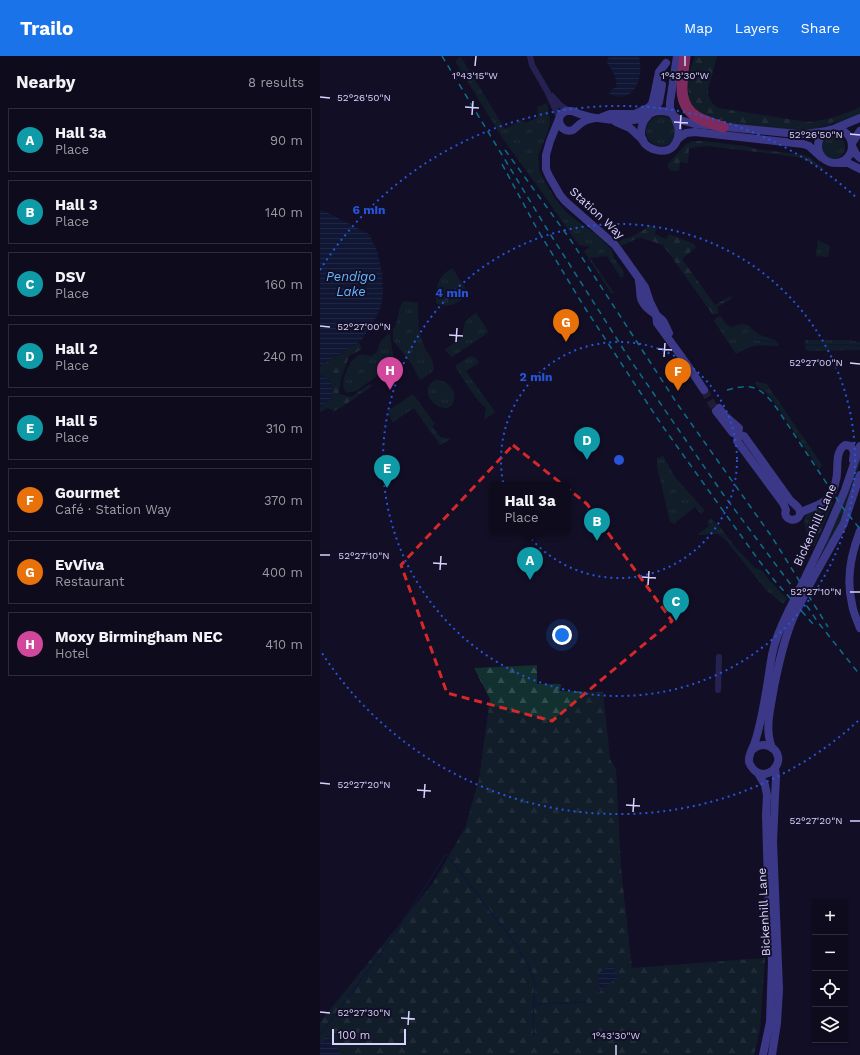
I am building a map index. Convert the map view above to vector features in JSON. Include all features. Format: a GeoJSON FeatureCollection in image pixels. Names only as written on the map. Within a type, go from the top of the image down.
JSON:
{"type":"FeatureCollection","features":[{"type":"Feature","properties":{"kind":"highway"},"geometry":{"type":"LineString","coordinates":[[685,56],[681,87],[682,98],[685,104],[689,111],[697,117],[723,127]]}},
{"type":"Feature","properties":{"kind":"main road"},"geometry":{"type":"LineString","coordinates":[[677,56],[670,108],[679,126],[679,138]]}},
{"type":"Feature","properties":{"kind":"main road"},"geometry":{"type":"LineString","coordinates":[[643,140],[642,130],[644,121],[659,102],[666,60]]}},
{"type":"Feature","properties":{"kind":"main road"},"geometry":{"type":"LineString","coordinates":[[550,141],[565,130],[573,130],[582,122],[610,114],[635,114],[648,108],[652,104],[659,72],[666,60]]}},
{"type":"Feature","properties":{"kind":"main road"},"geometry":{"type":"LineString","coordinates":[[565,130],[561,126],[559,119],[563,112],[572,112],[611,120],[631,120],[642,119],[662,111],[670,112],[680,120],[695,124],[797,134],[826,131],[860,118]]}},
{"type":"Feature","properties":{"kind":"main road"},"geometry":{"type":"LineString","coordinates":[[572,112],[579,118],[578,125]]}},
{"type":"Feature","properties":{"kind":"main road","name":"Station Way"},"geometry":{"type":"LineString","coordinates":[[559,119],[546,155],[546,169],[549,176],[560,195],[571,207],[615,245],[645,288],[656,314],[663,320],[665,327],[690,360],[705,389]]}},
{"type":"Feature","properties":{"kind":"main road"},"geometry":{"type":"LineString","coordinates":[[611,120],[630,128],[643,140],[645,144],[654,150],[663,151],[672,147],[679,138],[686,134],[695,132],[803,144],[810,146],[821,157],[829,162],[848,163],[860,169]]}},
{"type":"Feature","properties":{"kind":"main road"},"geometry":{"type":"LineString","coordinates":[[836,128],[845,131],[851,139],[856,154],[860,158]]}},
{"type":"Feature","properties":{"kind":"main road"},"geometry":{"type":"LineString","coordinates":[[821,157],[818,153],[817,143],[822,134],[826,131]]}},
{"type":"Feature","properties":{"kind":"main road"},"geometry":{"type":"LineString","coordinates":[[839,163],[847,158],[860,131]]}},
{"type":"Feature","properties":{"kind":"main road"},"geometry":{"type":"LineString","coordinates":[[717,409],[733,433],[738,434],[744,436],[798,509],[798,518],[795,520],[790,519],[786,515],[786,510],[783,504],[737,440],[738,434]]}},
{"type":"Feature","properties":{"kind":"main road"},"geometry":{"type":"LineString","coordinates":[[786,510],[791,505],[798,509],[825,500],[832,492],[836,481],[838,452],[841,447],[845,445],[851,446],[854,452],[851,472]]}},
{"type":"Feature","properties":{"kind":"main road","name":"Bickenhill Lane"},"geometry":{"type":"LineString","coordinates":[[774,749],[769,736],[769,715],[780,657],[792,613],[809,577],[812,563],[832,520],[860,446]]}},
{"type":"Feature","properties":{"kind":"main road","name":"Bickenhill Lane"},"geometry":{"type":"LineString","coordinates":[[809,577],[817,572],[844,523],[860,475]]}},
{"type":"Feature","properties":{"kind":"main road"},"geometry":{"type":"LineString","coordinates":[[860,531],[852,555],[849,580],[852,605],[860,628]]}},
{"type":"Feature","properties":{"kind":"main road","name":"Bickenhill Lane"},"geometry":{"type":"LineString","coordinates":[[752,750],[761,717],[773,652],[781,627],[792,613]]}},
{"type":"Feature","properties":{"kind":"main road"},"geometry":{"type":"LineString","coordinates":[[760,745],[767,745],[774,749],[778,758],[776,768],[768,773],[758,773],[752,768],[750,763],[750,755],[752,750],[760,745]]}},
{"type":"Feature","properties":{"kind":"main road","name":"Bickenhill Lane"},"geometry":{"type":"LineString","coordinates":[[772,1055],[777,1023],[779,989],[773,842],[776,768]]}},
{"type":"Feature","properties":{"kind":"main road","name":"Bickenhill Lane"},"geometry":{"type":"LineString","coordinates":[[758,773],[765,785],[767,795],[766,815],[768,885],[772,962],[770,1022],[763,1055]]}},
{"type":"Feature","properties":{"kind":"street"},"geometry":{"type":"LineString","coordinates":[[530,56],[534,68],[547,90],[559,119]]}},
{"type":"Feature","properties":{"kind":"street"},"geometry":{"type":"LineString","coordinates":[[547,90],[560,105],[572,112]]}},
{"type":"Feature","properties":{"kind":"street"},"geometry":{"type":"LineString","coordinates":[[718,690],[719,657]]}},
{"type":"Feature","properties":{"kind":"highlighted area"},"geometry":{"type":"Polygon","coordinates":[[[513,445],[587,504],[672,621],[552,721],[447,693],[401,565],[513,445]]]}},
{"type":"Feature","properties":{"kind":"green space"},"geometry":{"type":"Polygon","coordinates":[[[695,56],[717,56],[708,89],[710,101],[719,108],[807,122],[834,117],[860,107],[860,111],[847,118],[809,128],[792,128],[708,119],[696,114],[689,100],[688,82],[695,56]]]}},
{"type":"Feature","properties":{"kind":"green space"},"geometry":{"type":"Polygon","coordinates":[[[461,57],[505,129],[521,120],[526,123],[538,117],[537,107],[547,103],[550,120],[548,131],[538,156],[539,170],[554,197],[566,212],[596,234],[612,250],[614,258],[622,269],[624,276],[621,278],[607,256],[590,258],[614,293],[611,293],[584,251],[590,247],[579,245],[503,139],[455,61],[461,57]]]}},
{"type":"Feature","properties":{"kind":"green space"},"geometry":{"type":"Polygon","coordinates":[[[860,111],[860,114],[841,121],[811,130],[799,131],[736,125],[711,121],[708,119],[792,128],[809,128],[847,118],[860,111]]]}},
{"type":"Feature","properties":{"kind":"green space"},"geometry":{"type":"Polygon","coordinates":[[[661,116],[667,117],[675,125],[675,137],[667,145],[661,146],[655,145],[647,137],[646,131],[647,125],[655,117],[661,116]]]}},
{"type":"Feature","properties":{"kind":"green space"},"geometry":{"type":"Polygon","coordinates":[[[833,135],[838,136],[844,142],[844,152],[838,158],[833,159],[828,158],[822,152],[821,147],[822,142],[828,136],[833,135]]]}},
{"type":"Feature","properties":{"kind":"green space"},"geometry":{"type":"Polygon","coordinates":[[[693,141],[745,146],[803,155],[809,157],[824,169],[823,170],[801,158],[707,146],[689,148],[688,163],[680,162],[679,170],[671,171],[667,166],[668,164],[686,144],[693,141]]]}},
{"type":"Feature","properties":{"kind":"green space"},"geometry":{"type":"Polygon","coordinates":[[[650,225],[657,228],[655,234],[666,239],[669,234],[694,244],[696,247],[682,259],[715,305],[731,296],[731,299],[717,307],[719,313],[713,315],[663,245],[638,238],[621,246],[619,242],[621,240],[635,235],[650,225]]]}},
{"type":"Feature","properties":{"kind":"green space"},"geometry":{"type":"Polygon","coordinates":[[[818,240],[830,246],[828,257],[816,256],[818,240]]]}},
{"type":"Feature","properties":{"kind":"green space"},"geometry":{"type":"Polygon","coordinates":[[[452,268],[469,294],[454,304],[446,306],[441,305],[436,303],[438,283],[443,275],[452,268]]]}},
{"type":"Feature","properties":{"kind":"green space"},"geometry":{"type":"Polygon","coordinates":[[[406,301],[418,303],[421,339],[434,367],[429,374],[420,380],[411,363],[393,340],[393,330],[397,321],[400,307],[402,303],[406,301]]]}},
{"type":"Feature","properties":{"kind":"green space"},"geometry":{"type":"Polygon","coordinates":[[[476,313],[489,332],[452,357],[445,350],[462,337],[465,323],[476,313]]]}},
{"type":"Feature","properties":{"kind":"green space"},"geometry":{"type":"Polygon","coordinates":[[[721,316],[728,326],[731,327],[742,324],[748,326],[759,335],[777,342],[779,344],[778,346],[755,346],[736,354],[714,321],[717,317],[721,316]]]}},
{"type":"Feature","properties":{"kind":"green space"},"geometry":{"type":"Polygon","coordinates":[[[388,334],[390,334],[395,363],[356,391],[347,393],[344,390],[343,385],[348,367],[359,355],[371,356],[377,352],[380,342],[388,334]]]}},
{"type":"Feature","properties":{"kind":"green space"},"geometry":{"type":"Polygon","coordinates":[[[805,340],[847,340],[860,342],[860,350],[808,351],[805,349],[805,340]]]}},
{"type":"Feature","properties":{"kind":"green space"},"geometry":{"type":"Polygon","coordinates":[[[359,342],[362,349],[349,356],[341,379],[339,394],[351,397],[370,384],[372,386],[334,411],[328,408],[320,412],[320,407],[328,402],[332,396],[333,387],[330,381],[320,373],[320,366],[359,342]]]}},
{"type":"Feature","properties":{"kind":"green space"},"geometry":{"type":"Polygon","coordinates":[[[470,356],[476,358],[479,363],[466,371],[495,412],[484,420],[486,408],[474,395],[455,366],[470,356]]]}},
{"type":"Feature","properties":{"kind":"green space"},"geometry":{"type":"Polygon","coordinates":[[[435,380],[443,381],[454,392],[454,400],[451,406],[446,408],[440,407],[434,404],[430,398],[428,392],[429,386],[435,380]]]}},
{"type":"Feature","properties":{"kind":"green space"},"geometry":{"type":"Polygon","coordinates":[[[755,383],[767,384],[822,465],[819,469],[776,405],[766,392],[759,388],[755,383]]]}},
{"type":"Feature","properties":{"kind":"green space"},"geometry":{"type":"Polygon","coordinates":[[[413,394],[435,424],[432,426],[440,437],[451,439],[440,445],[414,408],[393,422],[388,414],[389,410],[413,394]]]}},
{"type":"Feature","properties":{"kind":"green space"},"geometry":{"type":"Polygon","coordinates":[[[860,451],[860,464],[848,503],[838,530],[822,557],[820,554],[860,451]]]}},
{"type":"Feature","properties":{"kind":"green space"},"geometry":{"type":"Polygon","coordinates":[[[663,456],[675,477],[705,511],[701,514],[695,507],[675,524],[670,522],[657,466],[657,458],[663,456]]]}},
{"type":"Feature","properties":{"kind":"green space"},"geometry":{"type":"Polygon","coordinates":[[[831,501],[833,503],[815,545],[813,546],[811,540],[826,507],[831,501]]]}},
{"type":"Feature","properties":{"kind":"green space"},"geometry":{"type":"Polygon","coordinates":[[[826,507],[811,540],[805,526],[805,518],[811,511],[826,507]]]}},
{"type":"Feature","properties":{"kind":"green space"},"geometry":{"type":"Polygon","coordinates":[[[711,518],[735,547],[755,568],[761,570],[787,599],[783,604],[766,590],[725,539],[718,534],[697,535],[709,526],[708,521],[711,518]]]}},
{"type":"Feature","properties":{"kind":"green space"},"geometry":{"type":"Polygon","coordinates":[[[537,665],[537,684],[561,684],[560,691],[603,692],[610,759],[616,769],[621,869],[632,968],[765,958],[760,1029],[754,1055],[320,1055],[320,1022],[433,883],[465,828],[479,779],[490,699],[474,668],[537,665]]]}},
{"type":"Feature","properties":{"kind":"water"},"geometry":{"type":"Polygon","coordinates":[[[610,56],[639,56],[640,75],[636,87],[627,95],[618,97],[609,93],[616,87],[614,75],[607,63],[610,56]]]}},
{"type":"Feature","properties":{"kind":"water","name":"Pendigo Lake"},"geometry":{"type":"Polygon","coordinates":[[[320,210],[369,234],[377,251],[382,273],[383,294],[381,306],[377,316],[361,341],[320,366],[320,210]]]}},
{"type":"Feature","properties":{"kind":"water"},"geometry":{"type":"Polygon","coordinates":[[[320,373],[330,381],[333,387],[332,396],[328,402],[320,407],[320,373]]]}},
{"type":"Feature","properties":{"kind":"water"},"geometry":{"type":"Polygon","coordinates":[[[611,966],[614,968],[619,978],[615,979],[604,987],[595,997],[599,988],[599,973],[611,966]]]}},
{"type":"Feature","properties":{"kind":"water"},"geometry":{"type":"Polygon","coordinates":[[[327,1036],[339,1051],[340,1055],[320,1055],[320,1045],[327,1036]]]}},
{"type":"Feature","properties":{"kind":"waterway"},"geometry":{"type":"LineString","coordinates":[[751,339],[776,343]]}},
{"type":"Feature","properties":{"kind":"waterway"},"geometry":{"type":"LineString","coordinates":[[806,345],[860,346]]}},
{"type":"Feature","properties":{"kind":"waterway"},"geometry":{"type":"LineString","coordinates":[[320,1035],[379,956],[446,854],[518,947],[529,967],[535,983],[533,1018],[534,1034]]}},
{"type":"Feature","properties":{"kind":"waterway"},"geometry":{"type":"LineString","coordinates":[[534,1004],[586,1002]]}},
{"type":"Feature","properties":{"kind":"tunnel"},"geometry":{"type":"LineString","coordinates":[[704,390],[716,411]]}},
{"type":"Feature","properties":{"kind":"railway"},"geometry":{"type":"LineString","coordinates":[[442,56],[547,229],[629,358],[723,494],[817,621],[860,675]]}},
{"type":"Feature","properties":{"kind":"railway"},"geometry":{"type":"LineString","coordinates":[[505,150],[570,239],[678,405],[772,537],[828,627]]}},
{"type":"Feature","properties":{"kind":"railway"},"geometry":{"type":"LineString","coordinates":[[502,164],[536,227],[583,305],[661,424],[757,558],[774,580],[814,625]]}},
{"type":"Feature","properties":{"kind":"railway"},"geometry":{"type":"LineString","coordinates":[[727,390],[738,387],[754,388],[767,397],[778,410],[843,508],[860,529]]}},
{"type":"Feature","properties":{"kind":"place","name":"EvViva"},"geometry":{"type":"Point","coordinates":[566,342]}},
{"type":"Feature","properties":{"kind":"place","name":"Moxy Birmingham NEC"},"geometry":{"type":"Point","coordinates":[390,390]}},
{"type":"Feature","properties":{"kind":"place","name":"Gourmet"},"geometry":{"type":"Point","coordinates":[678,391]}},
{"type":"Feature","properties":{"kind":"place","name":"Hall 2"},"geometry":{"type":"Point","coordinates":[587,460]}},
{"type":"Feature","properties":{"kind":"place","name":"Hall 5"},"geometry":{"type":"Point","coordinates":[387,488]}},
{"type":"Feature","properties":{"kind":"place","name":"Hall 3"},"geometry":{"type":"Point","coordinates":[597,541]}},
{"type":"Feature","properties":{"kind":"place","name":"Hall 3a"},"geometry":{"type":"Point","coordinates":[530,580]}},
{"type":"Feature","properties":{"kind":"place","name":"DSV"},"geometry":{"type":"Point","coordinates":[676,621]}}]}
